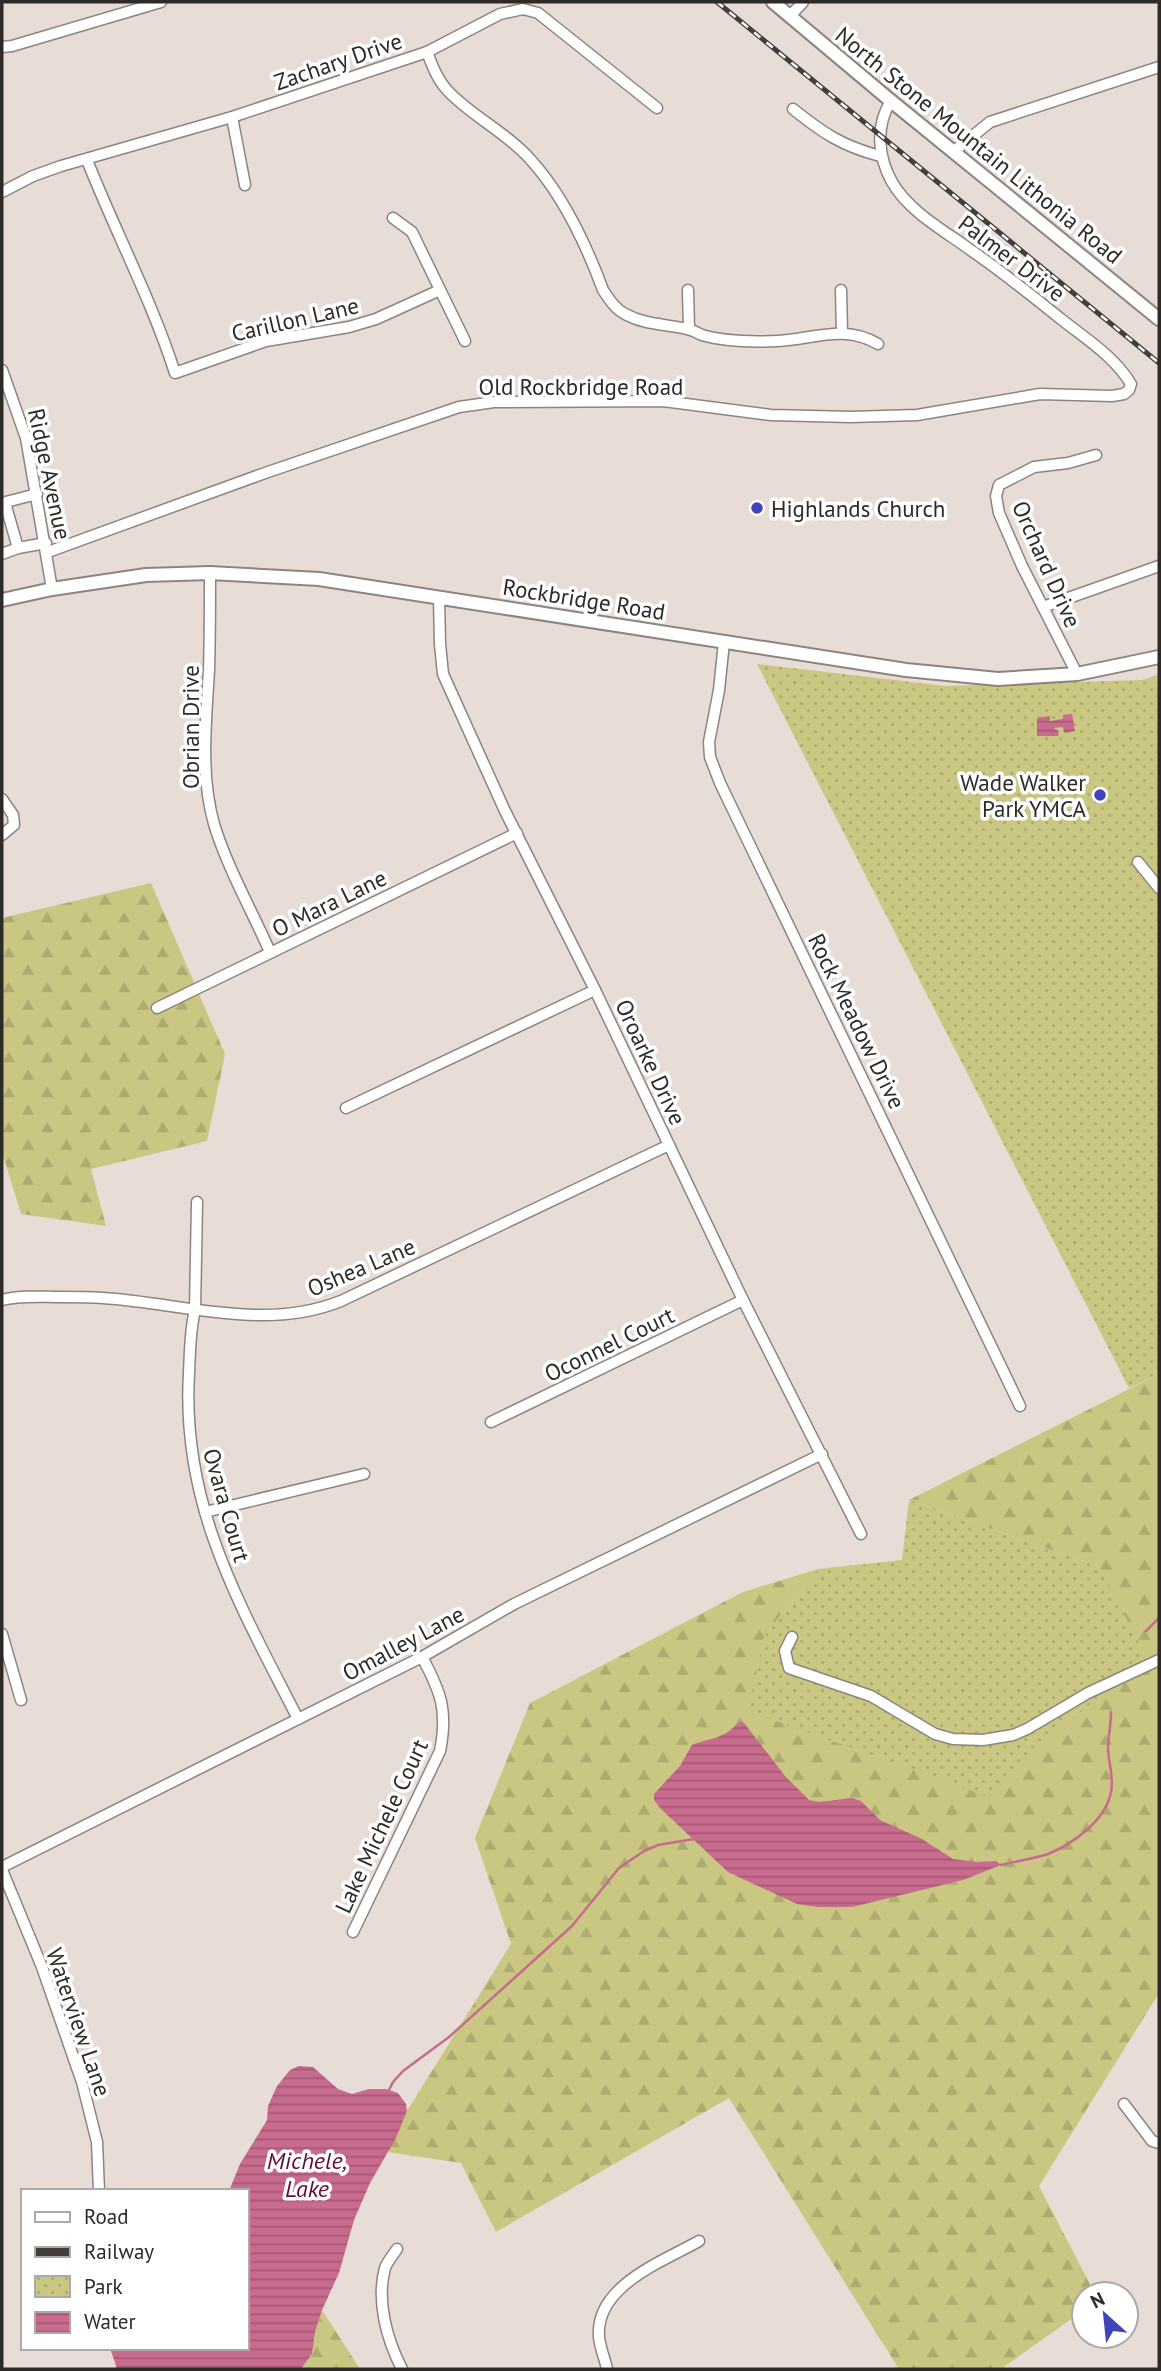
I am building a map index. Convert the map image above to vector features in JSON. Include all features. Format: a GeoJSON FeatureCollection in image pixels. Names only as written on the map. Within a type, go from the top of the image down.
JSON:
{"type":"FeatureCollection","features":[{"type":"Feature","properties":{"kind":"main road","name":"North Stone Mountain Lithonia Road"},"geometry":{"type":"LineString","coordinates":[[773,2],[1159,319]]}},
{"type":"Feature","properties":{"kind":"main road","name":"Rockbridge Road"},"geometry":{"type":"LineString","coordinates":[[2,600],[52,589],[146,575],[210,573],[319,579],[906,670],[998,679],[1077,674],[1159,657]]}},
{"type":"Feature","properties":{"kind":"street"},"geometry":{"type":"LineString","coordinates":[[2,47],[162,2]]}},
{"type":"Feature","properties":{"kind":"street"},"geometry":{"type":"LineString","coordinates":[[790,16],[803,2]]}},
{"type":"Feature","properties":{"kind":"street","name":"Zachary Drive"},"geometry":{"type":"LineString","coordinates":[[2,192],[33,176],[232,117],[427,52],[500,14],[523,9],[538,13],[657,108]]}},
{"type":"Feature","properties":{"kind":"street"},"geometry":{"type":"LineString","coordinates":[[427,52],[446,89],[519,148],[549,182],[565,207],[603,290],[611,303],[622,313],[645,323],[748,341],[778,341],[842,334],[863,335],[878,344]]}},
{"type":"Feature","properties":{"kind":"street"},"geometry":{"type":"LineString","coordinates":[[953,152],[990,122],[1159,67]]}},
{"type":"Feature","properties":{"kind":"street"},"geometry":{"type":"LineString","coordinates":[[793,109],[824,134],[858,150],[880,156],[880,136],[886,109],[891,101]]}},
{"type":"Feature","properties":{"kind":"street"},"geometry":{"type":"LineString","coordinates":[[232,117],[245,185]]}},
{"type":"Feature","properties":{"kind":"street","name":"Palmer Drive"},"geometry":{"type":"LineString","coordinates":[[880,156],[892,183],[904,197],[933,223],[1113,360],[1131,384]]}},
{"type":"Feature","properties":{"kind":"street","name":"Carillon Lane"},"geometry":{"type":"LineString","coordinates":[[87,160],[166,343],[175,373],[266,341],[349,327],[376,319],[440,290]]}},
{"type":"Feature","properties":{"kind":"street"},"geometry":{"type":"LineString","coordinates":[[393,218],[412,232],[465,341]]}},
{"type":"Feature","properties":{"kind":"street"},"geometry":{"type":"LineString","coordinates":[[688,290],[689,329]]}},
{"type":"Feature","properties":{"kind":"street"},"geometry":{"type":"LineString","coordinates":[[841,290],[842,334]]}},
{"type":"Feature","properties":{"kind":"street","name":"Ridge Avenue"},"geometry":{"type":"LineString","coordinates":[[2,370],[26,438],[52,589]]}},
{"type":"Feature","properties":{"kind":"street","name":"Old Rockbridge Road"},"geometry":{"type":"LineString","coordinates":[[2,554],[18,548],[47,548],[459,407],[494,402],[663,401],[771,415],[916,415],[1040,394],[1112,396],[1124,394],[1131,384]]}},
{"type":"Feature","properties":{"kind":"street","name":"Orchard Drive"},"geometry":{"type":"LineString","coordinates":[[1077,674],[999,513],[996,496],[999,485],[1034,467],[1068,463],[1096,455]]}},
{"type":"Feature","properties":{"kind":"street"},"geometry":{"type":"LineString","coordinates":[[18,548],[3,503],[37,494]]}},
{"type":"Feature","properties":{"kind":"street"},"geometry":{"type":"LineString","coordinates":[[1043,607],[1159,566]]}},
{"type":"Feature","properties":{"kind":"street","name":"Obrian Drive"},"geometry":{"type":"LineString","coordinates":[[210,573],[211,633],[206,719],[208,793],[222,846],[270,952]]}},
{"type":"Feature","properties":{"kind":"street","name":"Oroarke Drive"},"geometry":{"type":"LineString","coordinates":[[439,598],[443,674],[743,1300],[861,1534]]}},
{"type":"Feature","properties":{"kind":"street","name":"Rock Meadow Drive"},"geometry":{"type":"LineString","coordinates":[[724,642],[719,690],[709,742],[710,757],[715,770],[1020,1406]]}},
{"type":"Feature","properties":{"kind":"street"},"geometry":{"type":"LineString","coordinates":[[2,799],[13,815],[14,825],[2,835]]}},
{"type":"Feature","properties":{"kind":"street","name":"O Mara Lane"},"geometry":{"type":"LineString","coordinates":[[158,1008],[517,833]]}},
{"type":"Feature","properties":{"kind":"street"},"geometry":{"type":"LineString","coordinates":[[1138,862],[1159,888]]}},
{"type":"Feature","properties":{"kind":"street"},"geometry":{"type":"LineString","coordinates":[[346,1108],[595,990]]}},
{"type":"Feature","properties":{"kind":"street","name":"Oshea Lane"},"geometry":{"type":"LineString","coordinates":[[2,1300],[44,1297],[104,1298],[195,1310],[283,1315],[327,1307],[669,1145]]}},
{"type":"Feature","properties":{"kind":"street","name":"Ovara Court"},"geometry":{"type":"LineString","coordinates":[[197,1202],[195,1310],[191,1326],[186,1412],[192,1462],[205,1512],[236,1597],[299,1719]]}},
{"type":"Feature","properties":{"kind":"street","name":"Oconnel Court"},"geometry":{"type":"LineString","coordinates":[[491,1422],[743,1300]]}},
{"type":"Feature","properties":{"kind":"street","name":"Omalley Lane"},"geometry":{"type":"LineString","coordinates":[[2,1868],[422,1657],[514,1604],[822,1454]]}},
{"type":"Feature","properties":{"kind":"street"},"geometry":{"type":"LineString","coordinates":[[205,1512],[364,1474]]}},
{"type":"Feature","properties":{"kind":"street"},"geometry":{"type":"LineString","coordinates":[[2,1634],[4,1650],[21,1699]]}},
{"type":"Feature","properties":{"kind":"street"},"geometry":{"type":"LineString","coordinates":[[792,1637],[785,1651],[789,1668],[871,1696],[936,1734],[968,1740],[998,1738],[1027,1729],[1088,1693],[1159,1660]]}},
{"type":"Feature","properties":{"kind":"street","name":"Lake Michele Court"},"geometry":{"type":"LineString","coordinates":[[353,1932],[440,1751],[444,1731],[442,1701],[438,1687],[422,1657]]}},
{"type":"Feature","properties":{"kind":"street","name":"Waterview Lane"},"geometry":{"type":"LineString","coordinates":[[2,1868],[42,1967],[82,2082],[97,2142],[99,2189]]}},
{"type":"Feature","properties":{"kind":"street"},"geometry":{"type":"LineString","coordinates":[[1124,2104],[1152,2141],[1159,2143]]}},
{"type":"Feature","properties":{"kind":"street"},"geometry":{"type":"LineString","coordinates":[[607,2369],[599,2337],[602,2310],[620,2287],[699,2241]]}},
{"type":"Feature","properties":{"kind":"street"},"geometry":{"type":"LineString","coordinates":[[397,2249],[386,2267],[383,2304],[391,2347],[402,2369]]}},
{"type":"Feature","properties":{"kind":"green space"},"geometry":{"type":"Polygon","coordinates":[[[757,664],[946,686],[1142,680],[1159,674],[1159,1374],[1129,1388],[757,664]]]}},
{"type":"Feature","properties":{"kind":"green space"},"geometry":{"type":"Polygon","coordinates":[[[151,883],[225,1054],[207,1141],[91,1169],[106,1226],[21,1214],[2,1152],[2,918],[151,883]]]}},
{"type":"Feature","properties":{"kind":"green space"},"geometry":{"type":"Polygon","coordinates":[[[1159,1374],[1159,1993],[1039,2186],[1088,2280],[1070,2280],[1070,2320],[1001,2369],[899,2369],[729,2098],[496,2232],[461,2163],[388,2152],[407,2111],[511,1944],[475,1838],[530,1703],[743,1592],[818,1569],[764,1636],[1100,1567],[909,1500],[1159,1374]]]}},
{"type":"Feature","properties":{"kind":"green space"},"geometry":{"type":"Polygon","coordinates":[[[909,1500],[1100,1567],[1145,1655],[986,1796],[748,1711],[764,1636],[818,1569],[902,1560],[909,1500]]]}},
{"type":"Feature","properties":{"kind":"green space"},"geometry":{"type":"Polygon","coordinates":[[[322,2310],[360,2369],[301,2369],[312,2354],[322,2310]]]}},
{"type":"Feature","properties":{"kind":"water"},"geometry":{"type":"Polygon","coordinates":[[[1072,714],[1075,731],[1064,733],[1063,727],[1053,728],[1059,731],[1058,736],[1037,736],[1037,718],[1050,716],[1050,721],[1072,714]]]}},
{"type":"Feature","properties":{"kind":"water"},"geometry":{"type":"Polygon","coordinates":[[[739,1722],[744,1723],[785,1776],[809,1800],[819,1802],[852,1798],[861,1801],[880,1820],[922,1839],[953,1859],[996,1861],[1001,1865],[963,1880],[852,1907],[797,1904],[728,1872],[660,1808],[654,1800],[654,1794],[680,1766],[692,1745],[722,1735],[739,1722]]]}},
{"type":"Feature","properties":{"kind":"water","name":"Michele, Lake"},"geometry":{"type":"Polygon","coordinates":[[[299,2066],[313,2067],[338,2089],[352,2094],[369,2089],[386,2089],[398,2093],[406,2104],[407,2111],[354,2220],[339,2273],[315,2332],[312,2354],[301,2369],[117,2369],[111,2350],[248,2350],[248,2189],[230,2189],[240,2164],[267,2120],[268,2106],[277,2086],[290,2070],[299,2066]]]}},
{"type":"Feature","properties":{"kind":"waterway"},"geometry":{"type":"LineString","coordinates":[[1146,1631],[1159,1618]]}},
{"type":"Feature","properties":{"kind":"waterway"},"geometry":{"type":"LineString","coordinates":[[1001,1865],[1058,1850],[1087,1830],[1103,1812],[1112,1787],[1108,1750],[1111,1712]]}},
{"type":"Feature","properties":{"kind":"waterway"},"geometry":{"type":"LineString","coordinates":[[389,2090],[403,2071],[449,2037],[572,1926],[619,1868],[658,1845],[694,1839]]}},
{"type":"Feature","properties":{"kind":"railway"},"geometry":{"type":"LineString","coordinates":[[717,2],[1159,363]]}},
{"type":"Feature","properties":{"kind":"place","name":"Highlands Church"},"geometry":{"type":"Point","coordinates":[757,508]}},
{"type":"Feature","properties":{"kind":"place","name":"Wade Walker Park YMCA"},"geometry":{"type":"Point","coordinates":[1100,795]}}]}
